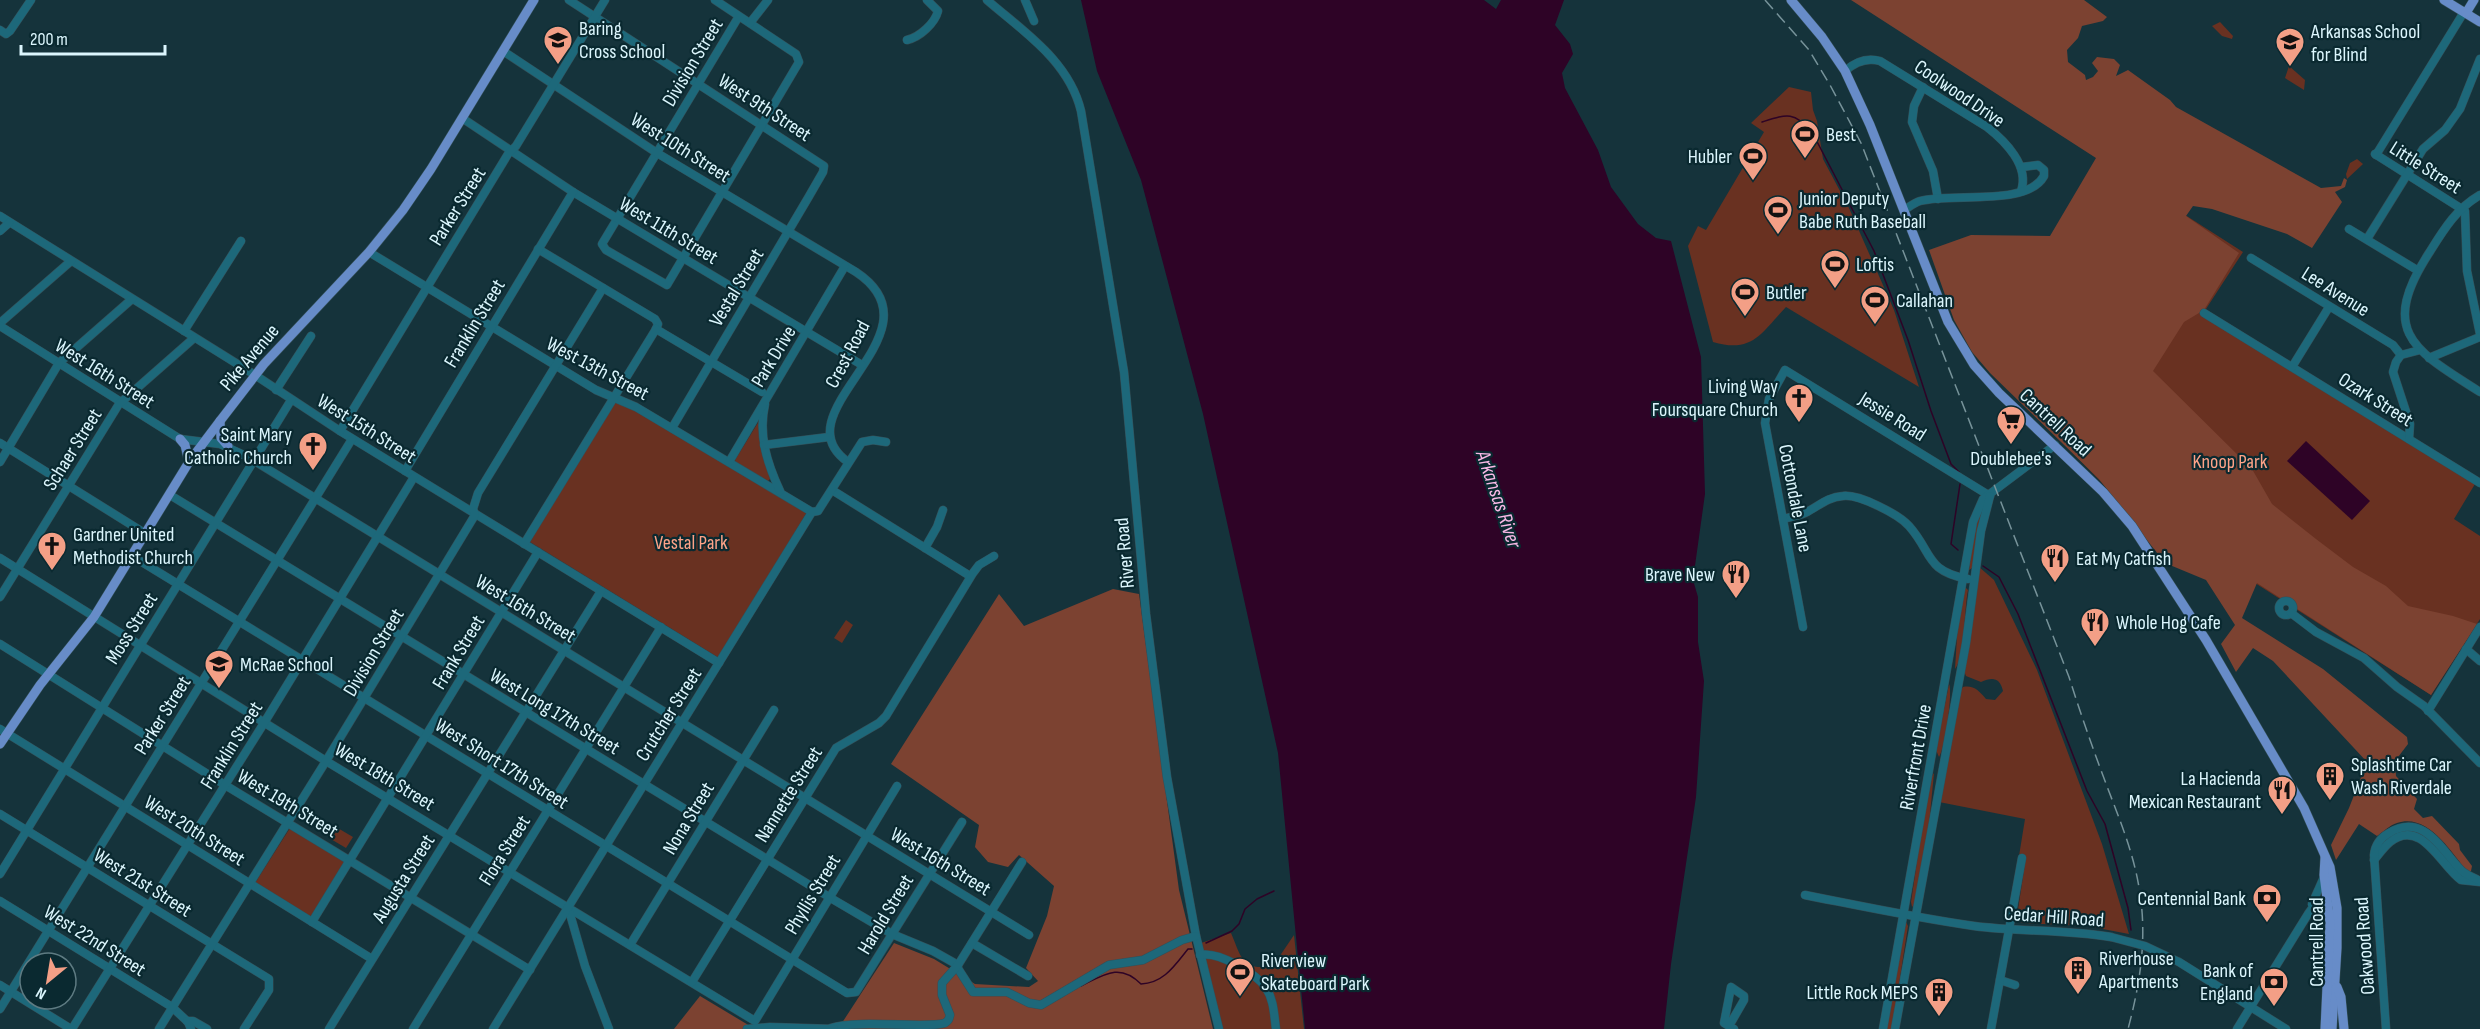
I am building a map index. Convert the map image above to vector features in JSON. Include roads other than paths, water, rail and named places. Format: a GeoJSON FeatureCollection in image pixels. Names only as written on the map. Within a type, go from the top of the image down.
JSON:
{"type":"FeatureCollection","features":[{"type":"Feature","properties":{"kind":"main road","name":"Pike Avenue"},"geometry":{"type":"LineString","coordinates":[[0,744],[3,731],[94,617],[189,462],[204,442],[255,375],[300,323],[369,252],[403,210],[534,0]]}},
{"type":"Feature","properties":{"kind":"main road","name":"Cantrell Road"},"geometry":{"type":"LineString","coordinates":[[1791,0],[1826,42],[1845,71],[1870,125],[1948,322],[1974,365],[1999,393],[2117,507],[2149,551],[2232,683],[2304,808],[2332,872],[2337,908],[2336,984],[2332,1029]]}},
{"type":"Feature","properties":{"kind":"main road"},"geometry":{"type":"LineString","coordinates":[[2444,0],[2480,22]]}},
{"type":"Feature","properties":{"kind":"main road"},"geometry":{"type":"LineString","coordinates":[[2465,13],[2474,0]]}},
{"type":"Feature","properties":{"kind":"main road"},"geometry":{"type":"LineString","coordinates":[[220,421],[221,438],[228,446]]}},
{"type":"Feature","properties":{"kind":"main road"},"geometry":{"type":"LineString","coordinates":[[180,439],[185,445],[189,462]]}},
{"type":"Feature","properties":{"kind":"main road","name":"Cantrell Road"},"geometry":{"type":"LineString","coordinates":[[2325,857],[2324,875],[2329,936],[2325,1029]]}},
{"type":"Feature","properties":{"kind":"main road"},"geometry":{"type":"LineString","coordinates":[[2336,984],[2341,997],[2344,1029]]}},
{"type":"Feature","properties":{"kind":"street"},"geometry":{"type":"LineString","coordinates":[[0,30],[6,34],[12,29],[31,0]]}},
{"type":"Feature","properties":{"kind":"street","name":"West 9th Street"},"geometry":{"type":"LineString","coordinates":[[569,0],[822,163]]}},
{"type":"Feature","properties":{"kind":"street","name":"Parker Street"},"geometry":{"type":"LineString","coordinates":[[340,431],[426,287],[605,0]]}},
{"type":"Feature","properties":{"kind":"street"},"geometry":{"type":"LineString","coordinates":[[684,258],[762,126],[796,66],[798,58],[715,0]]}},
{"type":"Feature","properties":{"kind":"street","name":"Division Street"},"geometry":{"type":"LineString","coordinates":[[750,23],[768,0]]}},
{"type":"Feature","properties":{"kind":"street"},"geometry":{"type":"LineString","coordinates":[[907,39],[913,38],[936,19],[938,11],[927,0]]}},
{"type":"Feature","properties":{"kind":"street","name":"River Road"},"geometry":{"type":"LineString","coordinates":[[987,0],[1052,57],[1066,75],[1077,95],[1081,111],[1124,372],[1151,656],[1177,840],[1200,955],[1219,1029]]}},
{"type":"Feature","properties":{"kind":"street"},"geometry":{"type":"LineString","coordinates":[[1025,0],[1034,21]]}},
{"type":"Feature","properties":{"kind":"street","name":"Little Street"},"geometry":{"type":"LineString","coordinates":[[2460,208],[2376,154],[2465,13]]}},
{"type":"Feature","properties":{"kind":"street","name":"Division Street"},"geometry":{"type":"LineString","coordinates":[[684,258],[667,285],[604,248],[602,244],[739,16]]}},
{"type":"Feature","properties":{"kind":"street","name":"West 10th Street"},"geometry":{"type":"LineString","coordinates":[[503,51],[657,153],[845,266]]}},
{"type":"Feature","properties":{"kind":"street"},"geometry":{"type":"LineString","coordinates":[[2367,239],[2423,149],[2445,130],[2460,109],[2480,59]]}},
{"type":"Feature","properties":{"kind":"street","name":"Coolwood Drive"},"geometry":{"type":"LineString","coordinates":[[1845,71],[1860,61],[1878,60],[1994,132],[2022,168]]}},
{"type":"Feature","properties":{"kind":"street"},"geometry":{"type":"LineString","coordinates":[[1923,87],[1914,106],[1912,122],[1933,171],[1938,199]]}},
{"type":"Feature","properties":{"kind":"street","name":"West 11th Street"},"geometry":{"type":"LineString","coordinates":[[462,118],[573,192],[862,365]]}},
{"type":"Feature","properties":{"kind":"street","name":"Vestal Street"},"geometry":{"type":"LineString","coordinates":[[672,428],[823,172],[822,163]]}},
{"type":"Feature","properties":{"kind":"street"},"geometry":{"type":"LineString","coordinates":[[1904,210],[1920,201],[2012,195],[2037,186],[2045,174],[2038,165],[2022,168],[2024,181],[2021,191]]}},
{"type":"Feature","properties":{"kind":"street","name":"Franklin Street"},"geometry":{"type":"LineString","coordinates":[[405,471],[573,192]]}},
{"type":"Feature","properties":{"kind":"street"},"geometry":{"type":"LineString","coordinates":[[2480,195],[2460,208],[2417,270],[2408,291],[2405,310],[2409,332],[2420,350],[2480,392]]}},
{"type":"Feature","properties":{"kind":"street"},"geometry":{"type":"LineString","coordinates":[[2429,358],[2480,336],[2467,271],[2466,218],[2464,211],[2460,208]]}},
{"type":"Feature","properties":{"kind":"street","name":"West 15th Street"},"geometry":{"type":"LineString","coordinates":[[0,216],[255,375],[352,439],[719,663]]}},
{"type":"Feature","properties":{"kind":"street"},"geometry":{"type":"LineString","coordinates":[[0,231],[9,223]]}},
{"type":"Feature","properties":{"kind":"street"},"geometry":{"type":"LineString","coordinates":[[2349,229],[2417,270]]}},
{"type":"Feature","properties":{"kind":"street"},"geometry":{"type":"LineString","coordinates":[[183,331],[241,241]]}},
{"type":"Feature","properties":{"kind":"street"},"geometry":{"type":"LineString","coordinates":[[524,544],[657,324],[655,319],[538,249]]}},
{"type":"Feature","properties":{"kind":"street","name":"West 13th Street"},"geometry":{"type":"LineString","coordinates":[[369,252],[556,366],[636,407],[812,512]]}},
{"type":"Feature","properties":{"kind":"street","name":"Lee Avenue"},"geometry":{"type":"LineString","coordinates":[[2251,258],[2393,345],[2402,355]]}},
{"type":"Feature","properties":{"kind":"street"},"geometry":{"type":"LineString","coordinates":[[0,325],[71,261]]}},
{"type":"Feature","properties":{"kind":"street","name":"Park Drive"},"geometry":{"type":"LineString","coordinates":[[729,462],[765,395],[845,266]]}},
{"type":"Feature","properties":{"kind":"street","name":"Crest Road"},"geometry":{"type":"LineString","coordinates":[[829,437],[835,413],[882,330],[883,307],[880,296],[872,285],[845,266]]}},
{"type":"Feature","properties":{"kind":"street","name":"Division Street"},"geometry":{"type":"LineString","coordinates":[[159,1029],[326,761],[475,515],[473,509],[478,493],[603,288]]}},
{"type":"Feature","properties":{"kind":"street"},"geometry":{"type":"LineString","coordinates":[[0,462],[59,363],[132,299]]}},
{"type":"Feature","properties":{"kind":"street"},"geometry":{"type":"LineString","coordinates":[[2292,367],[2329,306]]}},
{"type":"Feature","properties":{"kind":"street","name":"Ozark Street"},"geometry":{"type":"LineString","coordinates":[[2204,313],[2480,483]]}},
{"type":"Feature","properties":{"kind":"street","name":"West 16th Street"},"geometry":{"type":"LineString","coordinates":[[0,325],[180,439],[228,446],[254,461],[1029,935]]}},
{"type":"Feature","properties":{"kind":"street"},"geometry":{"type":"LineString","coordinates":[[656,329],[765,395],[764,445],[768,464],[780,491]]}},
{"type":"Feature","properties":{"kind":"street"},"geometry":{"type":"LineString","coordinates":[[276,390],[311,336]]}},
{"type":"Feature","properties":{"kind":"street","name":"Schaer Street"},"geometry":{"type":"LineString","coordinates":[[0,597],[121,402],[194,338]]}},
{"type":"Feature","properties":{"kind":"street"},"geometry":{"type":"LineString","coordinates":[[2409,439],[2410,424],[2393,375],[2396,363],[2402,355],[2420,350]]}},
{"type":"Feature","properties":{"kind":"street","name":"Jessie Road"},"geometry":{"type":"LineString","coordinates":[[1781,378],[1785,370],[1990,496]]}},
{"type":"Feature","properties":{"kind":"street","name":"Cottondale Lane"},"geometry":{"type":"LineString","coordinates":[[1781,378],[1769,399],[1765,423],[1803,627]]}},
{"type":"Feature","properties":{"kind":"street","name":"Moss Street"},"geometry":{"type":"LineString","coordinates":[[0,874],[291,400]]}},
{"type":"Feature","properties":{"kind":"street"},"geometry":{"type":"LineString","coordinates":[[764,445],[829,437],[836,453],[848,462]]}},
{"type":"Feature","properties":{"kind":"street","name":"Parker Street"},"geometry":{"type":"LineString","coordinates":[[0,1009],[352,439]]}},
{"type":"Feature","properties":{"kind":"street","name":"Crutcher Street"},"geometry":{"type":"LineString","coordinates":[[493,1029],[812,512],[818,511],[859,445],[866,440],[886,442]]}},
{"type":"Feature","properties":{"kind":"street"},"geometry":{"type":"LineString","coordinates":[[0,443],[146,534]]}},
{"type":"Feature","properties":{"kind":"street","name":"Riverfront Drive"},"geometry":{"type":"LineString","coordinates":[[1883,1029],[1974,517],[1983,499],[1990,496],[2014,474],[2055,445]]}},
{"type":"Feature","properties":{"kind":"street","name":"Franklin Street"},"geometry":{"type":"LineString","coordinates":[[71,1029],[189,844],[414,477]]}},
{"type":"Feature","properties":{"kind":"street"},"geometry":{"type":"LineString","coordinates":[[832,490],[970,576]]}},
{"type":"Feature","properties":{"kind":"street","name":"West Long 17th Street"},"geometry":{"type":"LineString","coordinates":[[170,495],[767,860],[892,934],[933,951],[958,966]]}},
{"type":"Feature","properties":{"kind":"street"},"geometry":{"type":"LineString","coordinates":[[1783,519],[1804,514],[1830,498],[1845,495],[1863,497],[1908,525],[1934,564],[1953,576],[1974,580]]}},
{"type":"Feature","properties":{"kind":"street","name":"Riverfront Drive"},"geometry":{"type":"LineString","coordinates":[[1895,1029],[1966,643],[1981,531],[1990,496]]}},
{"type":"Feature","properties":{"kind":"street"},"geometry":{"type":"LineString","coordinates":[[925,548],[937,527],[943,510]]}},
{"type":"Feature","properties":{"kind":"street","name":"Frank Street"},"geometry":{"type":"LineString","coordinates":[[312,922],[538,552]]}},
{"type":"Feature","properties":{"kind":"street","name":"West Short 17th Street"},"geometry":{"type":"LineString","coordinates":[[132,556],[847,993],[856,992]]}},
{"type":"Feature","properties":{"kind":"street","name":"Nannette Street"},"geometry":{"type":"LineString","coordinates":[[692,982],[836,748],[879,723],[886,716],[970,576],[979,565],[994,556]]}},
{"type":"Feature","properties":{"kind":"street","name":"West 18th Street"},"geometry":{"type":"LineString","coordinates":[[0,558],[264,723],[755,1021]]}},
{"type":"Feature","properties":{"kind":"street","name":"Augusta Street"},"geometry":{"type":"LineString","coordinates":[[329,1029],[601,591]]}},
{"type":"Feature","properties":{"kind":"street"},"geometry":{"type":"LineString","coordinates":[[2291,613],[2316,632],[2364,658],[2428,711],[2480,762]]}},
{"type":"Feature","properties":{"kind":"street","name":"Flora Street"},"geometry":{"type":"LineString","coordinates":[[413,1029],[661,627]]}},
{"type":"Feature","properties":{"kind":"street"},"geometry":{"type":"LineString","coordinates":[[2428,711],[2480,627]]}},
{"type":"Feature","properties":{"kind":"street","name":"West 19th Street"},"geometry":{"type":"LineString","coordinates":[[0,644],[225,785],[530,970]]}},
{"type":"Feature","properties":{"kind":"street"},"geometry":{"type":"LineString","coordinates":[[2466,649],[2480,661]]}},
{"type":"Feature","properties":{"kind":"street","name":"Nona Street"},"geometry":{"type":"LineString","coordinates":[[630,945],[774,710]]}},
{"type":"Feature","properties":{"kind":"street","name":"West 20th Street"},"geometry":{"type":"LineString","coordinates":[[3,731],[372,959]]}},
{"type":"Feature","properties":{"kind":"street","name":"Phyllis Street"},"geometry":{"type":"LineString","coordinates":[[755,1021],[897,786]]}},
{"type":"Feature","properties":{"kind":"street","name":"West 21st Street"},"geometry":{"type":"LineString","coordinates":[[0,814],[269,979],[269,990],[244,1029]]}},
{"type":"Feature","properties":{"kind":"street","name":"Harold Street"},"geometry":{"type":"LineString","coordinates":[[856,992],[962,822]]}},
{"type":"Feature","properties":{"kind":"street","name":"Oakwood Road"},"geometry":{"type":"LineString","coordinates":[[2386,1029],[2375,848],[2386,835],[2403,828],[2415,828],[2433,837],[2461,871],[2480,881]]}},
{"type":"Feature","properties":{"kind":"street"},"geometry":{"type":"LineString","coordinates":[[1991,1029],[2022,858]]}},
{"type":"Feature","properties":{"kind":"street"},"geometry":{"type":"LineString","coordinates":[[747,1029],[832,1028],[840,1025],[927,1026],[944,1023],[950,1015],[942,995],[945,979],[958,966],[1022,862]]}},
{"type":"Feature","properties":{"kind":"street"},"geometry":{"type":"LineString","coordinates":[[2308,914],[2324,875]]}},
{"type":"Feature","properties":{"kind":"street","name":"Cedar Hill Road"},"geometry":{"type":"LineString","coordinates":[[1805,896],[2008,930],[2067,930],[2111,937],[2154,950],[2179,962],[2286,1029]]}},
{"type":"Feature","properties":{"kind":"street","name":"West 22nd Street"},"geometry":{"type":"LineString","coordinates":[[0,901],[172,1007],[189,1025]]}},
{"type":"Feature","properties":{"kind":"street"},"geometry":{"type":"LineString","coordinates":[[2237,1029],[2308,914],[2319,901],[2328,902]]}},
{"type":"Feature","properties":{"kind":"street"},"geometry":{"type":"LineString","coordinates":[[568,907],[585,966],[609,1029]]}},
{"type":"Feature","properties":{"kind":"street"},"geometry":{"type":"LineString","coordinates":[[958,966],[973,992],[1007,992],[1037,1005],[1050,1001],[1109,965],[1139,961],[1182,940],[1196,936]]}},
{"type":"Feature","properties":{"kind":"street"},"geometry":{"type":"LineString","coordinates":[[972,943],[1028,976]]}},
{"type":"Feature","properties":{"kind":"street"},"geometry":{"type":"LineString","coordinates":[[1200,955],[1207,954],[1227,961],[1258,979],[1271,1000],[1276,1029]]}},
{"type":"Feature","properties":{"kind":"street"},"geometry":{"type":"LineString","coordinates":[[2000,980],[2015,985]]}},
{"type":"Feature","properties":{"kind":"street"},"geometry":{"type":"LineString","coordinates":[[0,985],[71,1029]]}},
{"type":"Feature","properties":{"kind":"street"},"geometry":{"type":"LineString","coordinates":[[189,1025],[193,1021],[207,1029]]}},
{"type":"Feature","properties":{"kind":"water","name":"Arkansas River"},"geometry":{"type":"Polygon","coordinates":[[[1081,0],[1484,0],[1496,9],[1501,0],[1564,0],[1555,25],[1570,44],[1573,54],[1562,73],[1565,88],[1598,150],[1611,187],[1638,224],[1656,238],[1671,241],[1701,357],[1705,494],[1693,580],[1698,597],[1698,642],[1704,681],[1696,797],[1671,964],[1664,1029],[1305,1029],[1278,753],[1203,414],[1141,180],[1097,71],[1081,0]]]}},
{"type":"Feature","properties":{"kind":"water"},"geometry":{"type":"Polygon","coordinates":[[[2306,441],[2370,501],[2352,520],[2287,461],[2306,441]]]}},
{"type":"Feature","properties":{"kind":"waterway"},"geometry":{"type":"LineString","coordinates":[[1762,122],[1790,116],[1800,120],[1812,132],[1874,251],[1951,464],[1959,472]]}},
{"type":"Feature","properties":{"kind":"waterway"},"geometry":{"type":"LineString","coordinates":[[1958,550],[1951,544],[1960,484]]}},
{"type":"Feature","properties":{"kind":"waterway"},"geometry":{"type":"LineString","coordinates":[[1983,566],[1999,577],[2018,614],[2087,791],[2105,824],[2128,908],[2131,930]]}},
{"type":"Feature","properties":{"kind":"waterway"},"geometry":{"type":"LineString","coordinates":[[1206,943],[1232,931],[1239,924],[1245,909],[1257,899],[1274,891]]}},
{"type":"Feature","properties":{"kind":"waterway"},"geometry":{"type":"LineString","coordinates":[[1081,986],[1105,975],[1119,972],[1141,984],[1149,983],[1163,977],[1188,949],[1192,949]]}},
{"type":"Feature","properties":{"kind":"railway"},"geometry":{"type":"LineString","coordinates":[[1765,0],[1809,50],[1861,143],[2069,677],[2123,827],[2138,880],[2143,928],[2139,979],[2128,1029]]}},
{"type":"Feature","properties":{"kind":"place","name":"Baring Cross School"},"geometry":{"type":"Point","coordinates":[558,66]}},
{"type":"Feature","properties":{"kind":"place","name":"Arkansas School for Blind"},"geometry":{"type":"Point","coordinates":[2290,68]}},
{"type":"Feature","properties":{"kind":"place","name":"Best"},"geometry":{"type":"Point","coordinates":[1805,160]}},
{"type":"Feature","properties":{"kind":"place","name":"Hubler"},"geometry":{"type":"Point","coordinates":[1753,182]}},
{"type":"Feature","properties":{"kind":"place","name":"Junior Deputy Babe Ruth Baseball"},"geometry":{"type":"Point","coordinates":[1778,236]}},
{"type":"Feature","properties":{"kind":"place","name":"Loftis"},"geometry":{"type":"Point","coordinates":[1835,290]}},
{"type":"Feature","properties":{"kind":"place","name":"Butler"},"geometry":{"type":"Point","coordinates":[1745,318]}},
{"type":"Feature","properties":{"kind":"place","name":"Callahan"},"geometry":{"type":"Point","coordinates":[1875,326]}},
{"type":"Feature","properties":{"kind":"place","name":"Living Way Foursquare Church"},"geometry":{"type":"Point","coordinates":[1799,424]}},
{"type":"Feature","properties":{"kind":"place","name":"Doublebee's"},"geometry":{"type":"Point","coordinates":[2011,446]}},
{"type":"Feature","properties":{"kind":"place","name":"Saint Mary Catholic Church"},"geometry":{"type":"Point","coordinates":[313,472]}},
{"type":"Feature","properties":{"kind":"place","name":"Gardner United Methodist Church"},"geometry":{"type":"Point","coordinates":[52,572]}},
{"type":"Feature","properties":{"kind":"place","name":"Eat My Catfish"},"geometry":{"type":"Point","coordinates":[2055,584]}},
{"type":"Feature","properties":{"kind":"place","name":"Brave New"},"geometry":{"type":"Point","coordinates":[1736,600]}},
{"type":"Feature","properties":{"kind":"place","name":"Whole Hog Cafe"},"geometry":{"type":"Point","coordinates":[2095,648]}},
{"type":"Feature","properties":{"kind":"place","name":"McRae School"},"geometry":{"type":"Point","coordinates":[219,690]}},
{"type":"Feature","properties":{"kind":"place","name":"Splashtime Car Wash Riverdale"},"geometry":{"type":"Point","coordinates":[2330,802]}},
{"type":"Feature","properties":{"kind":"place","name":"La Hacienda Mexican Restaurant"},"geometry":{"type":"Point","coordinates":[2282,816]}},
{"type":"Feature","properties":{"kind":"place","name":"Centennial Bank"},"geometry":{"type":"Point","coordinates":[2267,924]}},
{"type":"Feature","properties":{"kind":"place","name":"Riverhouse Apartments"},"geometry":{"type":"Point","coordinates":[2078,996]}},
{"type":"Feature","properties":{"kind":"place","name":"Riverview Skateboard Park"},"geometry":{"type":"Point","coordinates":[1240,998]}},
{"type":"Feature","properties":{"kind":"place","name":"Bank of England"},"geometry":{"type":"Point","coordinates":[2274,1008]}},
{"type":"Feature","properties":{"kind":"place","name":"Little Rock MEPS"},"geometry":{"type":"Point","coordinates":[1939,1018]}},
{"type":"Feature","properties":{"kind":"park label","name":"Knoop Park"},"geometry":{"type":"Point","coordinates":[2230,461]}},
{"type":"Feature","properties":{"kind":"park label","name":"Vestal Park"},"geometry":{"type":"Point","coordinates":[691,542]}}]}
